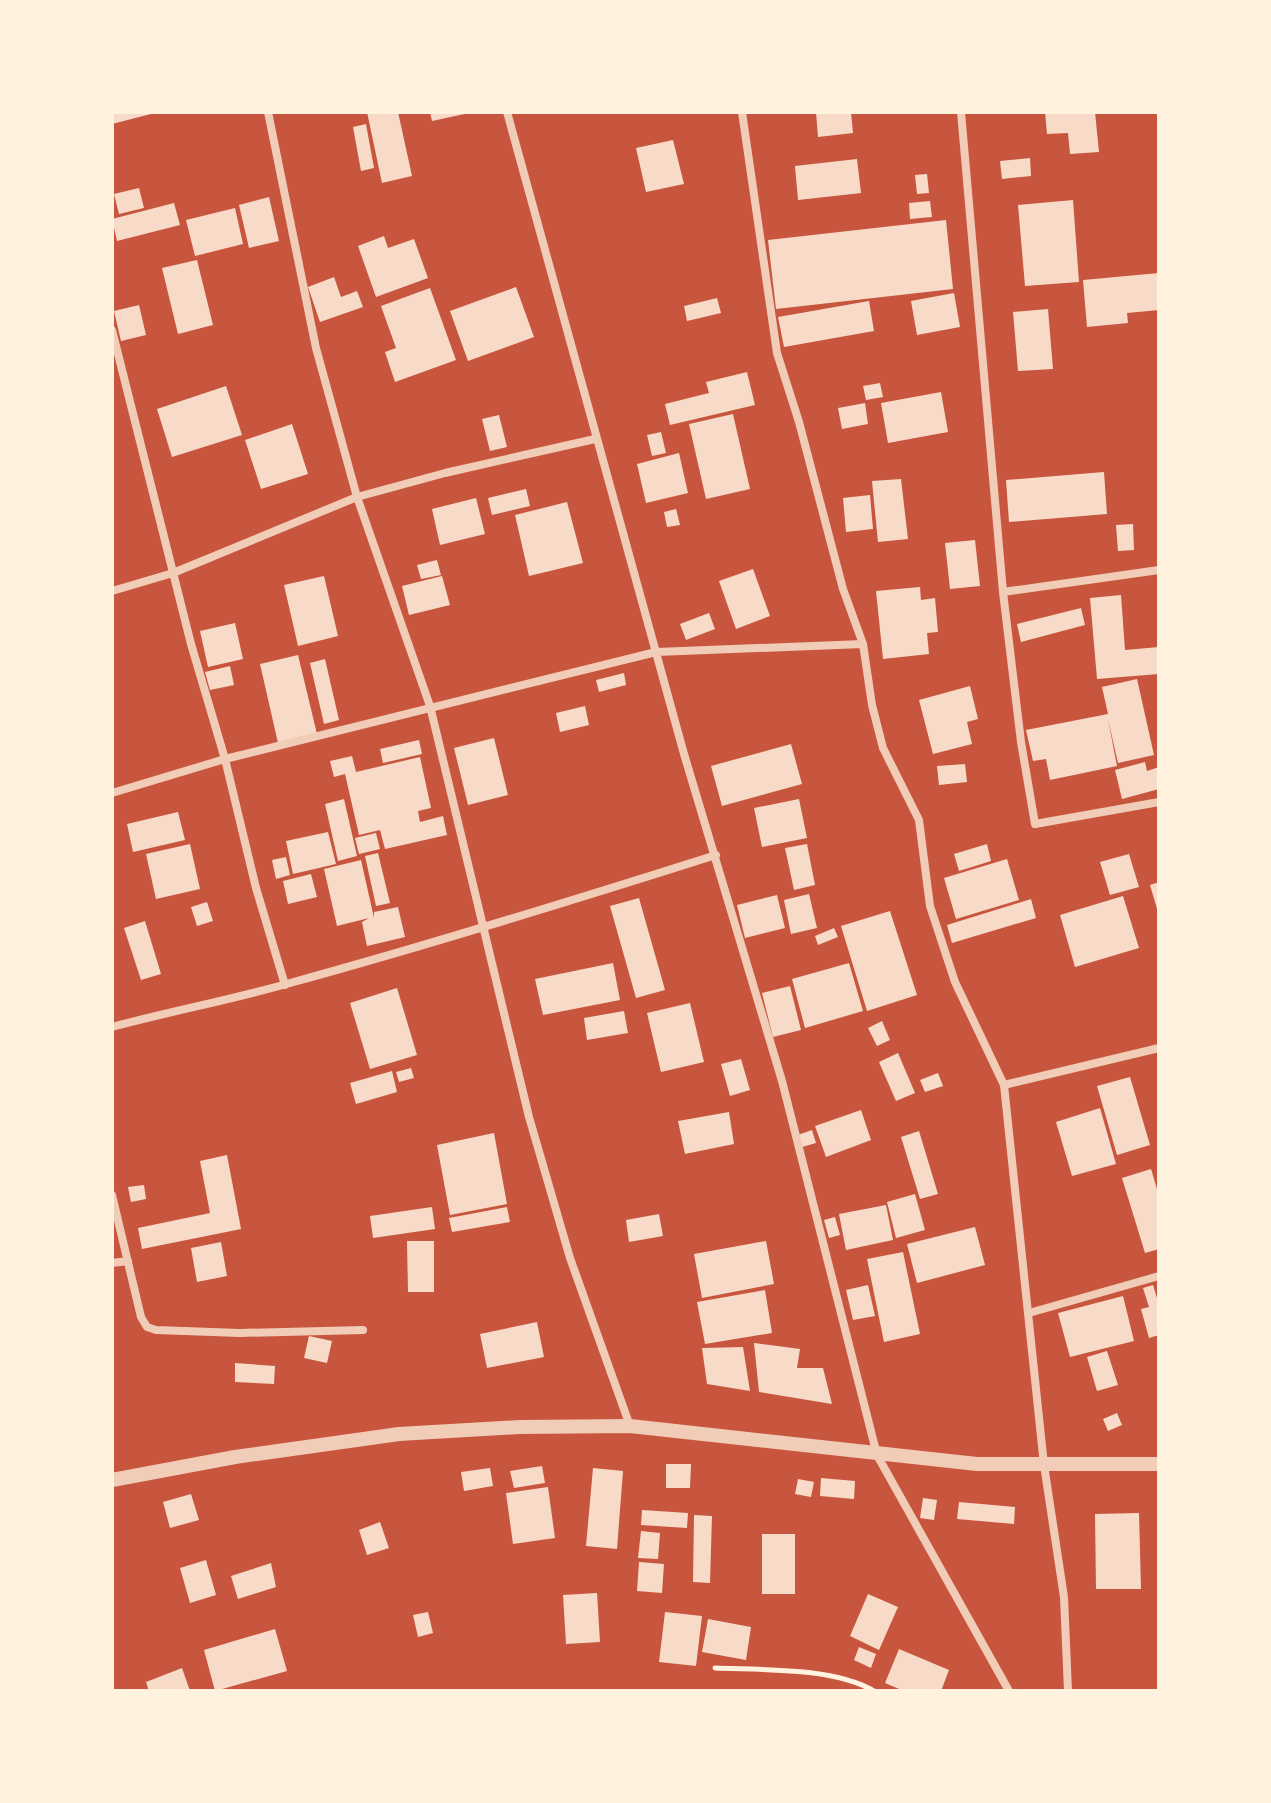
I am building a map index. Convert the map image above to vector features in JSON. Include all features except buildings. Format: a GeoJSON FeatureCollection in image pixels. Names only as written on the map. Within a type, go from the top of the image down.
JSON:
{"type":"FeatureCollection","features":[{"type":"Feature","properties":{"kind":"street"},"geometry":{"type":"LineString","coordinates":[[268,112],[316,348],[357,497],[430,706],[529,1117],[570,1258],[630,1426]]}},
{"type":"Feature","properties":{"kind":"street"},"geometry":{"type":"LineString","coordinates":[[507,112],[684,754],[782,1081],[877,1455],[1009,1691]]}},
{"type":"Feature","properties":{"kind":"street"},"geometry":{"type":"LineString","coordinates":[[742,112],[777,353],[799,422],[843,589],[863,644],[872,705],[883,748],[919,820],[930,906],[955,982],[1004,1085],[1044,1465],[1064,1597],[1068,1691]]}},
{"type":"Feature","properties":{"kind":"street"},"geometry":{"type":"LineString","coordinates":[[961,112],[1003,592],[1021,742],[1035,824],[1159,802]]}},
{"type":"Feature","properties":{"kind":"street"},"geometry":{"type":"LineString","coordinates":[[112,330],[256,888],[285,985]]}},
{"type":"Feature","properties":{"kind":"street"},"geometry":{"type":"LineString","coordinates":[[112,591],[173,573],[357,497],[445,473],[595,439]]}},
{"type":"Feature","properties":{"kind":"street"},"geometry":{"type":"LineString","coordinates":[[1003,592],[1159,570]]}},
{"type":"Feature","properties":{"kind":"street"},"geometry":{"type":"LineString","coordinates":[[112,793],[225,759],[656,652],[863,644]]}},
{"type":"Feature","properties":{"kind":"street"},"geometry":{"type":"LineString","coordinates":[[112,1027],[285,985],[484,929],[716,855]]}},
{"type":"Feature","properties":{"kind":"street"},"geometry":{"type":"LineString","coordinates":[[1004,1085],[1159,1048]]}},
{"type":"Feature","properties":{"kind":"street"},"geometry":{"type":"LineString","coordinates":[[112,1195],[141,1317],[147,1327],[156,1330],[240,1333],[363,1330]]}},
{"type":"Feature","properties":{"kind":"street"},"geometry":{"type":"LineString","coordinates":[[112,1263],[128,1261]]}},
{"type":"Feature","properties":{"kind":"street"},"geometry":{"type":"LineString","coordinates":[[1029,1313],[1159,1276]]}},
{"type":"Feature","properties":{"kind":"street"},"geometry":{"type":"LineString","coordinates":[[112,1480],[235,1457],[399,1434],[520,1427],[630,1426],[977,1464],[1159,1464]]}},
{"type":"Feature","properties":{"kind":"path"},"geometry":{"type":"LineString","coordinates":[[715,1668],[808,1673],[843,1680],[874,1691]]}}]}
